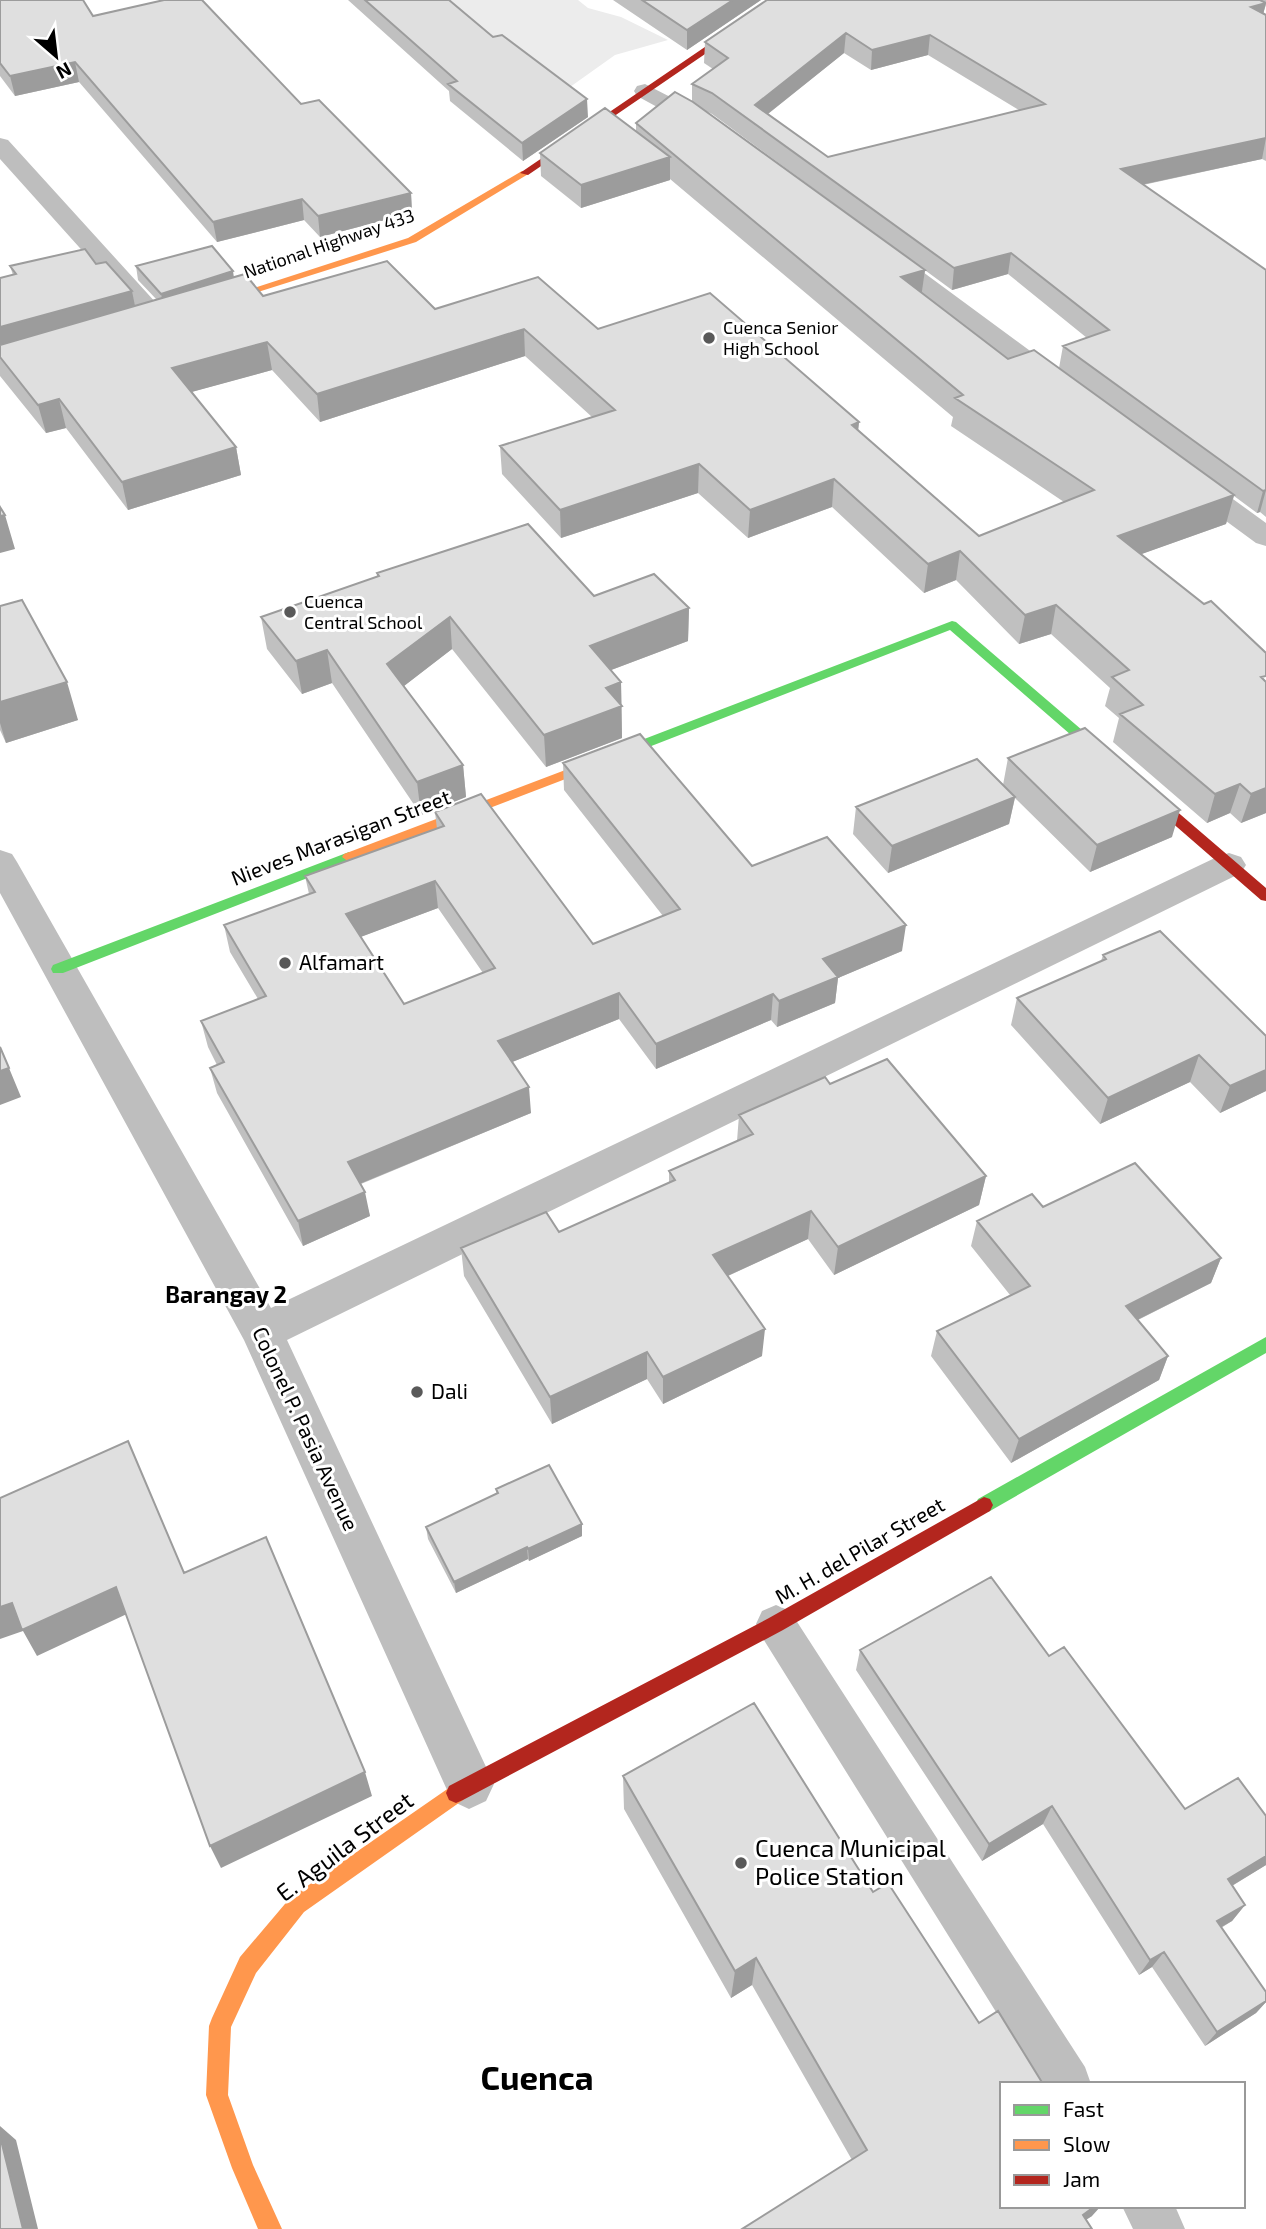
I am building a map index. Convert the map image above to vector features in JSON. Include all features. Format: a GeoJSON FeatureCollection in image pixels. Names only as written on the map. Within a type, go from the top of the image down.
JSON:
{"type":"FeatureCollection","features":[{"type":"Feature","properties":{"kind":"street","name":"National Highway 433"},"geometry":{"type":"LineString","coordinates":[[197,308],[412,240],[502,189],[780,0]]}},
{"type":"Feature","properties":{"kind":"street"},"geometry":{"type":"LineString","coordinates":[[645,91],[702,121],[736,145]]}},
{"type":"Feature","properties":{"kind":"street"},"geometry":{"type":"LineString","coordinates":[[0,145],[158,320]]}},
{"type":"Feature","properties":{"kind":"street"},"geometry":{"type":"LineString","coordinates":[[857,235],[1078,398]]}},
{"type":"Feature","properties":{"kind":"street"},"geometry":{"type":"LineString","coordinates":[[1167,464],[1266,537]]}},
{"type":"Feature","properties":{"kind":"street","name":"Nieves Marasigan Street"},"geometry":{"type":"LineString","coordinates":[[58,969],[952,625],[1229,865]]}},
{"type":"Feature","properties":{"kind":"street","name":"Colonel P. Pasia Avenue"},"geometry":{"type":"LineString","coordinates":[[0,862],[262,1332],[469,1784]]}},
{"type":"Feature","properties":{"kind":"street"},"geometry":{"type":"LineString","coordinates":[[262,1332],[1229,865],[1266,896]]}},
{"type":"Feature","properties":{"kind":"street","name":"M. H. del Pilar Street"},"geometry":{"type":"LineString","coordinates":[[469,1784],[776,1624],[1266,1343]]}},
{"type":"Feature","properties":{"kind":"street","name":"E. Aguila Street"},"geometry":{"type":"LineString","coordinates":[[270,2229],[243,2168],[217,2095],[220,2026],[248,1965],[297,1905],[469,1784]]}},
{"type":"Feature","properties":{"kind":"lane"},"geometry":{"type":"LineString","coordinates":[[776,1624],[1067,2082]]}},
{"type":"Feature","properties":{"kind":"lane"},"geometry":{"type":"LineString","coordinates":[[1147,2208],[1161,2229]]}},
{"type":"Feature","properties":{"kind":"shaded area"},"geometry":{"type":"Polygon","coordinates":[[[440,0],[578,0],[588,8],[621,17],[668,40],[615,55],[570,87],[516,46],[495,44],[440,0]]]}},
{"type":"Feature","properties":{"kind":"building"},"geometry":{"type":"Polygon","coordinates":[[[0,0],[83,0],[93,16],[164,0],[202,0],[301,104],[319,100],[411,193],[318,216],[302,199],[213,222],[75,62],[10,76],[0,63],[0,0]]]}},
{"type":"Feature","properties":{"kind":"building"},"geometry":{"type":"Polygon","coordinates":[[[365,0],[449,0],[493,37],[502,35],[587,99],[522,143],[448,84],[457,81],[365,0]]]}},
{"type":"Feature","properties":{"kind":"building"},"geometry":{"type":"Polygon","coordinates":[[[642,0],[733,0],[687,30],[642,0]]]}},
{"type":"Feature","properties":{"kind":"building"},"geometry":{"type":"Polygon","coordinates":[[[767,0],[1260,0],[1266,3],[1251,7],[1266,15],[1266,138],[1121,169],[1266,270],[1266,490],[1263,491],[1063,346],[1109,330],[1011,253],[954,268],[712,93],[692,84],[728,58],[705,42],[767,0]],[[846,33],[755,105],[828,157],[1045,104],[930,35],[872,50],[846,33]]]}},
{"type":"Feature","properties":{"kind":"building"},"geometry":{"type":"Polygon","coordinates":[[[675,92],[693,102],[925,270],[901,277],[1008,359],[1034,350],[1234,495],[1118,536],[1204,604],[1211,601],[1266,653],[1266,676],[1261,677],[1266,682],[1266,788],[1251,794],[1240,784],[1215,794],[1120,714],[1143,705],[1112,677],[1129,670],[1056,605],[1025,615],[960,551],[928,564],[834,479],[750,510],[699,464],[560,510],[500,446],[615,410],[524,329],[317,394],[267,342],[172,368],[236,447],[122,482],[59,399],[38,405],[0,357],[0,345],[245,274],[263,296],[387,261],[435,309],[538,277],[598,329],[710,293],[859,422],[852,425],[979,536],[1094,490],[955,398],[963,395],[636,123],[675,92]]]}},
{"type":"Feature","properties":{"kind":"building"},"geometry":{"type":"Polygon","coordinates":[[[605,108],[670,157],[581,185],[540,153],[605,108]]]}},
{"type":"Feature","properties":{"kind":"building"},"geometry":{"type":"Polygon","coordinates":[[[212,246],[233,271],[161,294],[136,266],[212,246]]]}},
{"type":"Feature","properties":{"kind":"building"},"geometry":{"type":"Polygon","coordinates":[[[85,249],[96,264],[106,262],[132,291],[0,327],[0,278],[16,274],[10,266],[85,249]]]}},
{"type":"Feature","properties":{"kind":"building"},"geometry":{"type":"Polygon","coordinates":[[[528,524],[594,596],[654,574],[689,608],[590,646],[621,682],[606,688],[622,706],[544,735],[450,617],[387,664],[463,765],[417,782],[327,650],[296,661],[261,617],[379,576],[377,573],[528,524]]]}},
{"type":"Feature","properties":{"kind":"building"},"geometry":{"type":"Polygon","coordinates":[[[22,600],[67,682],[0,702],[0,606],[22,600]]]}},
{"type":"Feature","properties":{"kind":"building"},"geometry":{"type":"Polygon","coordinates":[[[1085,728],[1180,810],[1097,845],[1008,758],[1085,728]]]}},
{"type":"Feature","properties":{"kind":"building"},"geometry":{"type":"Polygon","coordinates":[[[640,734],[752,866],[827,837],[906,925],[823,959],[838,977],[779,1001],[773,994],[656,1044],[619,993],[498,1041],[529,1087],[348,1162],[365,1192],[298,1221],[210,1068],[224,1062],[201,1021],[266,996],[224,925],[315,892],[305,876],[444,826],[435,812],[481,794],[593,944],[680,909],[563,763],[640,734]],[[435,881],[346,914],[404,1004],[495,968],[435,881]]]}},
{"type":"Feature","properties":{"kind":"building"},"geometry":{"type":"Polygon","coordinates":[[[977,759],[1015,797],[892,846],[856,807],[977,759]]]}},
{"type":"Feature","properties":{"kind":"building"},"geometry":{"type":"Polygon","coordinates":[[[1160,931],[1266,1036],[1266,1070],[1230,1086],[1199,1055],[1108,1098],[1017,998],[1106,959],[1103,955],[1160,931]]]}},
{"type":"Feature","properties":{"kind":"building"},"geometry":{"type":"Polygon","coordinates":[[[0,1047],[9,1068],[0,1071],[0,1047]]]}},
{"type":"Feature","properties":{"kind":"building"},"geometry":{"type":"Polygon","coordinates":[[[887,1059],[986,1176],[838,1247],[811,1211],[713,1255],[765,1329],[663,1377],[647,1352],[550,1397],[461,1248],[546,1212],[559,1232],[675,1180],[669,1171],[753,1134],[739,1115],[825,1077],[830,1084],[887,1059]]]}},
{"type":"Feature","properties":{"kind":"building"},"geometry":{"type":"Polygon","coordinates":[[[1135,1163],[1221,1258],[1126,1306],[1168,1356],[1019,1439],[937,1331],[1030,1286],[977,1221],[1032,1194],[1043,1207],[1135,1163]]]}},
{"type":"Feature","properties":{"kind":"building"},"geometry":{"type":"Polygon","coordinates":[[[128,1441],[184,1573],[266,1537],[365,1772],[210,1846],[116,1587],[22,1630],[12,1603],[0,1607],[0,1498],[128,1441]]]}},
{"type":"Feature","properties":{"kind":"building"},"geometry":{"type":"Polygon","coordinates":[[[549,1465],[582,1524],[454,1582],[426,1527],[498,1493],[496,1489],[549,1465]]]}},
{"type":"Feature","properties":{"kind":"building"},"geometry":{"type":"Polygon","coordinates":[[[991,1577],[1049,1656],[1064,1647],[1185,1809],[1238,1778],[1266,1816],[1266,1856],[1228,1879],[1245,1905],[1217,1921],[1266,1992],[1266,2001],[1217,2032],[1164,1952],[1150,1960],[1052,1806],[989,1844],[860,1650],[991,1577]]]}},
{"type":"Feature","properties":{"kind":"building"},"geometry":{"type":"Polygon","coordinates":[[[754,1703],[873,1892],[888,1883],[979,2023],[998,2011],[1042,2082],[1000,2082],[1000,2208],[1092,2208],[1083,2215],[1092,2229],[742,2229],[867,2150],[756,1958],[735,1971],[623,1776],[754,1703]]]}},
{"type":"Feature","properties":{"kind":"building"},"geometry":{"type":"Polygon","coordinates":[[[0,2136],[23,2229],[0,2229],[0,2136]]]}},
{"type":"Feature","properties":{"kind":"traffic: fast"},"geometry":{"type":"LineString","coordinates":[[618,754],[952,625],[1091,745]]}},
{"type":"Feature","properties":{"kind":"traffic: fast"},"geometry":{"type":"LineString","coordinates":[[58,969],[349,857]]}},
{"type":"Feature","properties":{"kind":"traffic: fast"},"geometry":{"type":"LineString","coordinates":[[984,1505],[1266,1344]]}},
{"type":"Feature","properties":{"kind":"traffic: slow"},"geometry":{"type":"LineString","coordinates":[[207,305],[412,240],[525,173]]}},
{"type":"Feature","properties":{"kind":"traffic: slow"},"geometry":{"type":"LineString","coordinates":[[349,857],[618,754]]}},
{"type":"Feature","properties":{"kind":"traffic: slow"},"geometry":{"type":"LineString","coordinates":[[270,2229],[243,2168],[217,2095],[220,2026],[248,1965],[297,1905],[456,1793]]}},
{"type":"Feature","properties":{"kind":"traffic: jam"},"geometry":{"type":"LineString","coordinates":[[525,173],[780,0]]}},
{"type":"Feature","properties":{"kind":"traffic: jam"},"geometry":{"type":"LineString","coordinates":[[1091,745],[1266,896]]}},
{"type":"Feature","properties":{"kind":"traffic: jam"},"geometry":{"type":"LineString","coordinates":[[456,1793],[776,1624],[984,1505]]}},
{"type":"Feature","properties":{"kind":"place","name":"Cuenca Senior High School"},"geometry":{"type":"Point","coordinates":[709,338]}},
{"type":"Feature","properties":{"kind":"place","name":"Cuenca Central School"},"geometry":{"type":"Point","coordinates":[290,612]}},
{"type":"Feature","properties":{"kind":"place","name":"Alfamart"},"geometry":{"type":"Point","coordinates":[285,963]}},
{"type":"Feature","properties":{"kind":"place","name":"Dali"},"geometry":{"type":"Point","coordinates":[417,1392]}},
{"type":"Feature","properties":{"kind":"place","name":"Cuenca Municipal Police Station"},"geometry":{"type":"Point","coordinates":[741,1863]}},
{"type":"Feature","properties":{"kind":"district","name":"Barangay 2"},"geometry":{"type":"Point","coordinates":[226,1295]}},
{"type":"Feature","properties":{"kind":"district","name":"Cuenca"},"geometry":{"type":"Point","coordinates":[537,2078]}}]}
